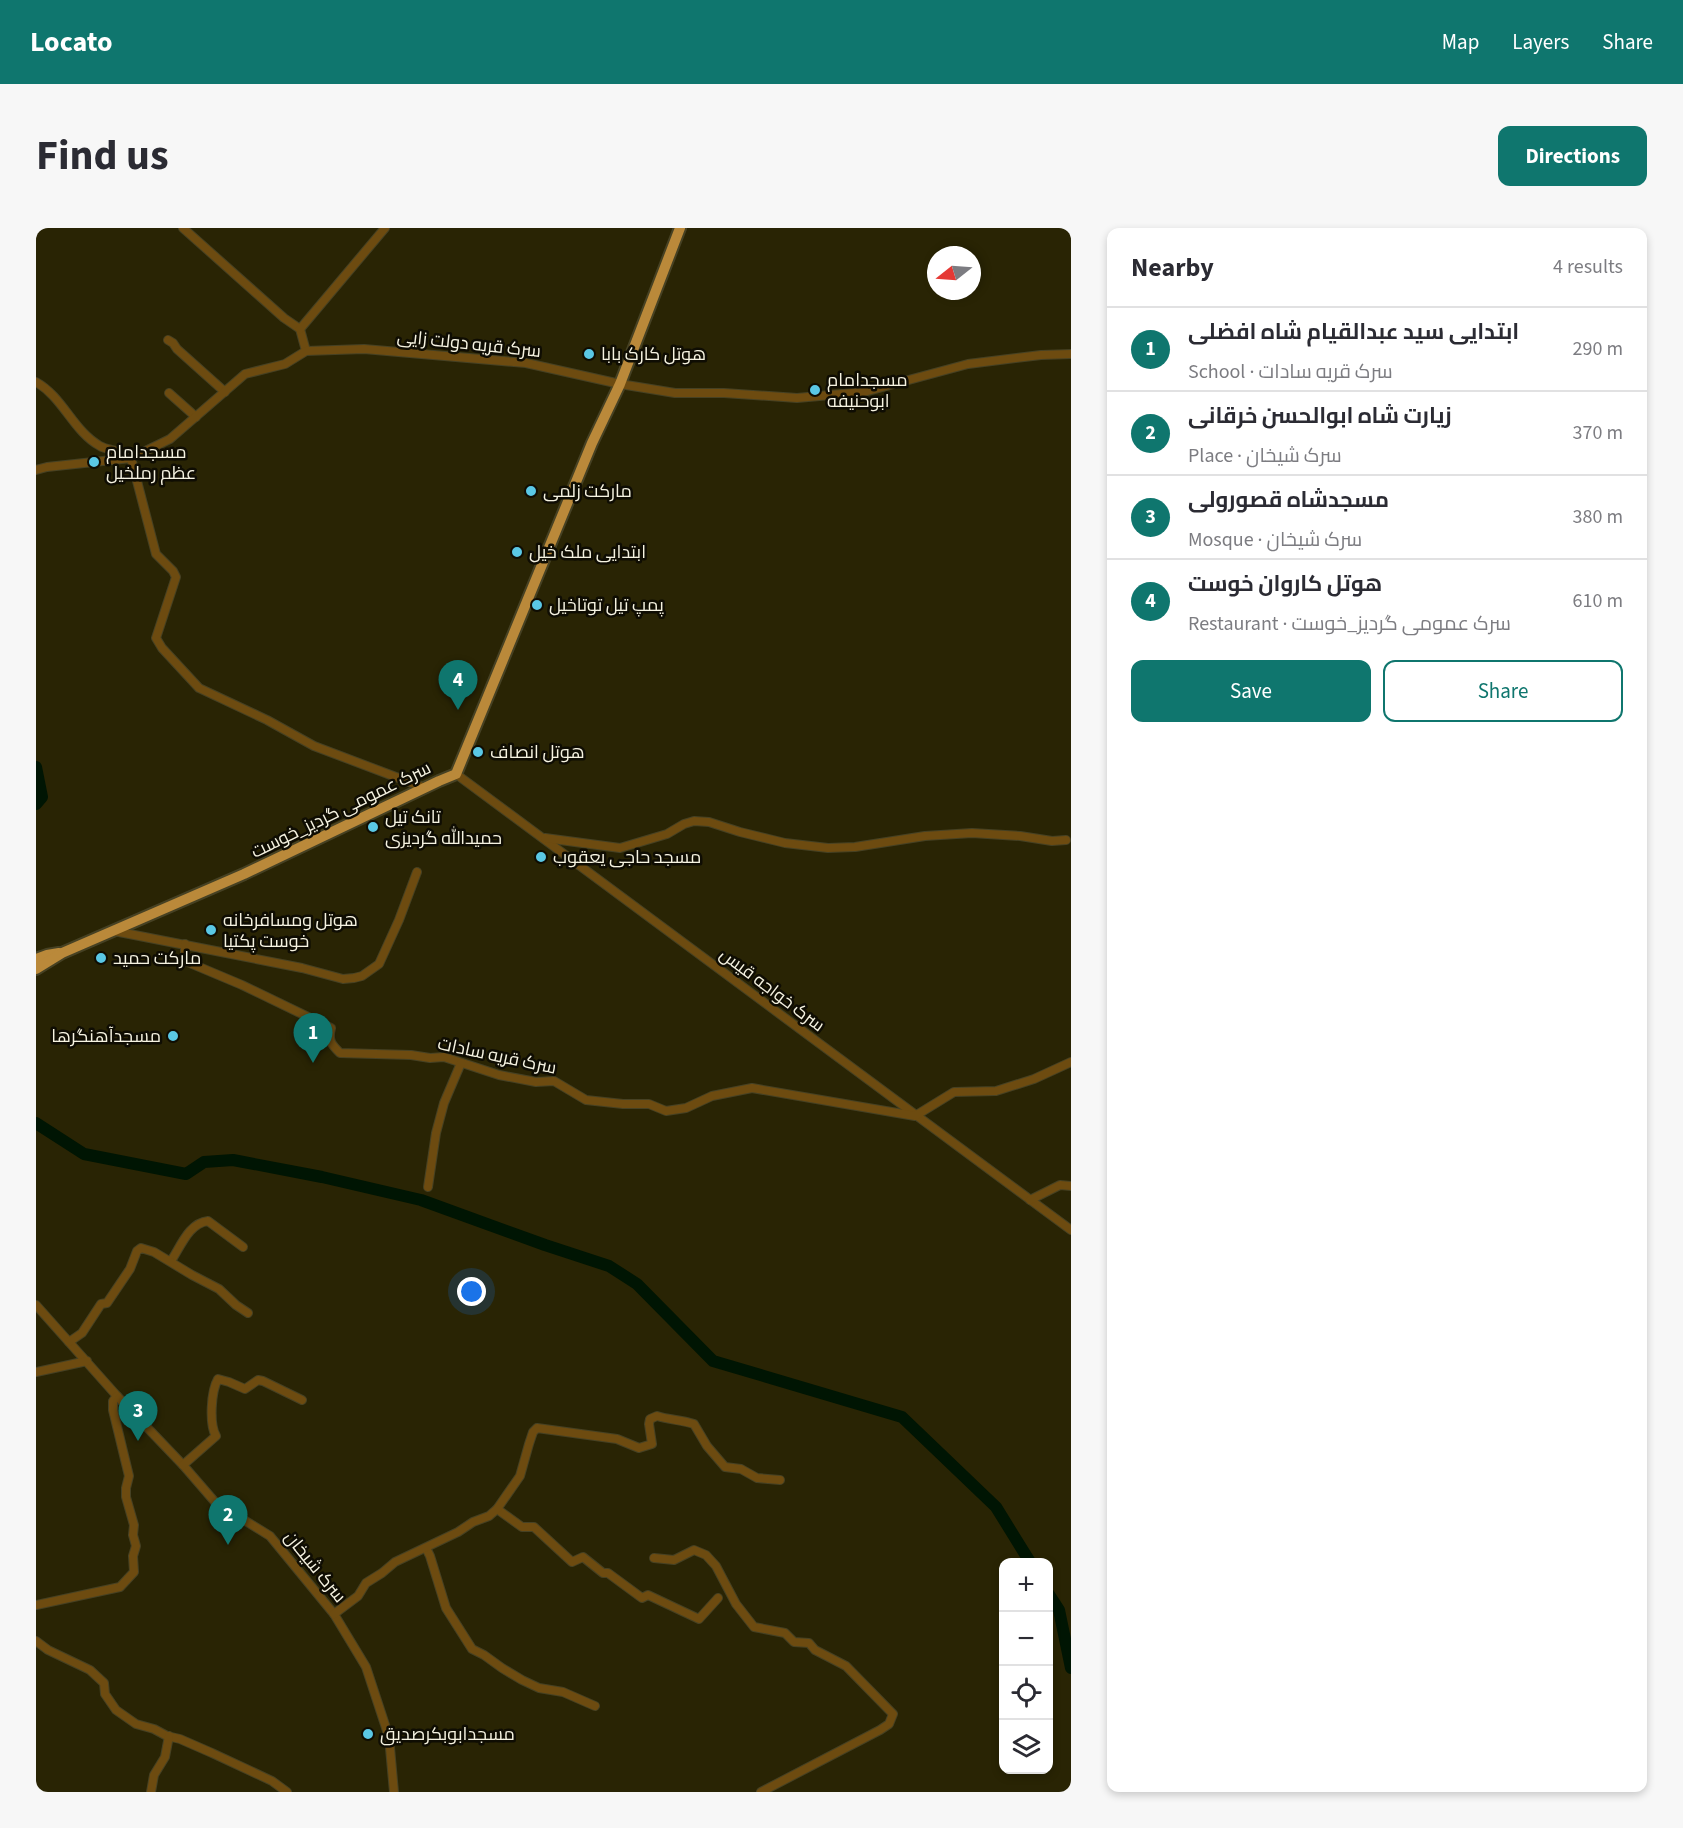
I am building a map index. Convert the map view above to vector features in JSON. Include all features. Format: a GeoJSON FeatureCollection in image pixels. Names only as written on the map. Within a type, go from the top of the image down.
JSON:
{"type":"FeatureCollection","features":[{"type":"Feature","properties":{"kind":"highway","name":"سرک عمومی گردیز_خوست"},"geometry":{"type":"LineString","coordinates":[[36,969],[62,953],[244,874],[456,774],[592,443],[621,384],[680,228]]}},
{"type":"Feature","properties":{"kind":"highway","name":"سرک عمومی گردیز_خوست"},"geometry":{"type":"LineString","coordinates":[[36,959],[62,953]]}},
{"type":"Feature","properties":{"kind":"street"},"geometry":{"type":"LineString","coordinates":[[183,228],[260,297],[300,329],[306,351]]}},
{"type":"Feature","properties":{"kind":"street"},"geometry":{"type":"LineString","coordinates":[[300,329],[385,228]]}},
{"type":"Feature","properties":{"kind":"street"},"geometry":{"type":"LineString","coordinates":[[168,340],[225,392]]}},
{"type":"Feature","properties":{"kind":"street","name":"سرک قریه دولت زایی"},"geometry":{"type":"LineString","coordinates":[[36,470],[131,458],[170,440],[245,374],[285,364],[306,351],[364,349],[515,362],[675,393],[724,393],[797,398],[864,392],[968,364],[1041,355],[1071,354]]}},
{"type":"Feature","properties":{"kind":"street"},"geometry":{"type":"LineString","coordinates":[[36,382],[47,388],[84,433],[101,446],[118,452],[121,459]]}},
{"type":"Feature","properties":{"kind":"street"},"geometry":{"type":"LineString","coordinates":[[169,393],[196,417]]}},
{"type":"Feature","properties":{"kind":"street"},"geometry":{"type":"LineString","coordinates":[[131,458],[156,554],[176,577],[156,638],[162,648],[199,688],[267,720],[314,746],[425,788]]}},
{"type":"Feature","properties":{"kind":"street","name":"سرک خواجه قیس"},"geometry":{"type":"LineString","coordinates":[[456,774],[1071,1230]]}},
{"type":"Feature","properties":{"kind":"street"},"geometry":{"type":"LineString","coordinates":[[542,838],[620,848],[667,834],[694,821],[709,822],[785,843],[828,848],[855,848],[925,836],[972,833],[1052,841],[1066,840]]}},
{"type":"Feature","properties":{"kind":"street"},"geometry":{"type":"LineString","coordinates":[[114,931],[302,968],[343,979],[362,976],[379,964],[417,872]]}},
{"type":"Feature","properties":{"kind":"street","name":"سرک قریه سادات"},"geometry":{"type":"LineString","coordinates":[[185,944],[184,961],[242,985],[331,1028],[328,1038],[340,1053],[444,1057],[500,1075],[536,1082],[554,1081],[586,1100],[648,1104],[666,1111],[686,1108],[712,1096],[752,1088],[915,1116]]}},
{"type":"Feature","properties":{"kind":"street"},"geometry":{"type":"LineString","coordinates":[[915,1116],[954,1092],[996,1091],[1034,1079],[1071,1062]]}},
{"type":"Feature","properties":{"kind":"street"},"geometry":{"type":"LineString","coordinates":[[428,1187],[436,1133],[444,1103],[461,1063]]}},
{"type":"Feature","properties":{"kind":"street"},"geometry":{"type":"LineString","coordinates":[[1030,1200],[1060,1185],[1071,1186]]}},
{"type":"Feature","properties":{"kind":"street"},"geometry":{"type":"LineString","coordinates":[[171,1261],[193,1226],[205,1221],[243,1247]]}},
{"type":"Feature","properties":{"kind":"street"},"geometry":{"type":"LineString","coordinates":[[69,1342],[82,1333],[101,1304],[107,1303],[130,1269],[137,1251],[141,1248],[154,1252],[219,1289],[248,1313]]}},
{"type":"Feature","properties":{"kind":"street","name":"سرک شیخان"},"geometry":{"type":"LineString","coordinates":[[36,1305],[215,1502],[270,1536],[334,1614],[366,1667],[389,1737],[394,1792]]}},
{"type":"Feature","properties":{"kind":"street"},"geometry":{"type":"LineString","coordinates":[[36,1372],[87,1361]]}},
{"type":"Feature","properties":{"kind":"street"},"geometry":{"type":"LineString","coordinates":[[183,1465],[216,1436],[212,1429],[212,1413],[215,1384],[218,1379],[245,1389],[258,1380],[262,1381],[302,1400]]}},
{"type":"Feature","properties":{"kind":"street"},"geometry":{"type":"LineString","coordinates":[[36,1605],[120,1587],[134,1572],[133,1556],[136,1546],[133,1535],[134,1525],[126,1497],[129,1476],[113,1410],[113,1401],[117,1396]]}},
{"type":"Feature","properties":{"kind":"street"},"geometry":{"type":"LineString","coordinates":[[334,1614],[358,1596],[366,1583],[395,1562],[489,1516],[497,1509],[520,1476],[533,1432],[537,1428],[617,1439],[639,1448],[652,1444],[649,1424],[650,1419],[657,1416],[694,1424],[707,1446],[725,1467],[741,1469],[757,1478],[780,1480]]}},
{"type":"Feature","properties":{"kind":"street"},"geometry":{"type":"LineString","coordinates":[[497,1509],[522,1527],[534,1527],[572,1562],[583,1557],[642,1598],[648,1595],[699,1619],[718,1598]]}},
{"type":"Feature","properties":{"kind":"street"},"geometry":{"type":"LineString","coordinates":[[426,1548],[446,1608],[472,1648],[522,1680],[539,1688],[563,1692],[595,1706]]}},
{"type":"Feature","properties":{"kind":"street"},"geometry":{"type":"LineString","coordinates":[[654,1558],[674,1560],[694,1550],[706,1555],[721,1574],[736,1604],[754,1627],[785,1634],[794,1642],[809,1643],[815,1650],[846,1666],[893,1714],[889,1724],[880,1730],[761,1792]]}},
{"type":"Feature","properties":{"kind":"street"},"geometry":{"type":"LineString","coordinates":[[36,1641],[48,1650],[90,1670],[104,1683],[105,1694],[116,1710],[136,1724],[180,1739],[272,1781],[287,1792]]}},
{"type":"Feature","properties":{"kind":"street"},"geometry":{"type":"LineString","coordinates":[[151,1792],[154,1775],[165,1757],[169,1736]]}},
{"type":"Feature","properties":{"kind":"waterway"},"geometry":{"type":"LineString","coordinates":[[36,767],[42,797],[36,804]]}},
{"type":"Feature","properties":{"kind":"waterway"},"geometry":{"type":"LineString","coordinates":[[36,1123],[84,1154],[186,1174],[204,1162],[233,1160],[322,1177],[421,1200],[609,1266],[637,1284],[713,1361],[902,1417],[996,1507],[1028,1558]]}},
{"type":"Feature","properties":{"kind":"waterway"},"geometry":{"type":"LineString","coordinates":[[1053,1601],[1059,1610],[1071,1668]]}},
{"type":"Feature","properties":{"kind":"place","name":"هوتل کارک بابا"},"geometry":{"type":"Point","coordinates":[589,354]}},
{"type":"Feature","properties":{"kind":"place","name":"مسجدامام ابوحنیفه"},"geometry":{"type":"Point","coordinates":[815,390]}},
{"type":"Feature","properties":{"kind":"place","name":"مسجدامام عظم رملخیل"},"geometry":{"type":"Point","coordinates":[94,462]}},
{"type":"Feature","properties":{"kind":"place","name":"مارکت زلمی"},"geometry":{"type":"Point","coordinates":[531,491]}},
{"type":"Feature","properties":{"kind":"place","name":"ابتدایی ملک خیل"},"geometry":{"type":"Point","coordinates":[517,552]}},
{"type":"Feature","properties":{"kind":"place","name":"پمپ تیل توتاخیل"},"geometry":{"type":"Point","coordinates":[537,605]}},
{"type":"Feature","properties":{"kind":"place","name":"هوتل کاروان خوست"},"geometry":{"type":"Point","coordinates":[458,710]}},
{"type":"Feature","properties":{"kind":"place","name":"هوتل انصاف"},"geometry":{"type":"Point","coordinates":[478,752]}},
{"type":"Feature","properties":{"kind":"place","name":"تانک تیل حمیدالله گردیزی"},"geometry":{"type":"Point","coordinates":[373,827]}},
{"type":"Feature","properties":{"kind":"place","name":"مسجد حاجی یعقوب"},"geometry":{"type":"Point","coordinates":[541,857]}},
{"type":"Feature","properties":{"kind":"place","name":"هوتل ومسافرخانه خوست پکتیا"},"geometry":{"type":"Point","coordinates":[211,930]}},
{"type":"Feature","properties":{"kind":"place","name":"مارکت حمید"},"geometry":{"type":"Point","coordinates":[101,958]}},
{"type":"Feature","properties":{"kind":"place","name":"مسجدآهنگرها"},"geometry":{"type":"Point","coordinates":[173,1036]}},
{"type":"Feature","properties":{"kind":"place","name":"ابتدایی سید عبدالقیام شاه افضلی"},"geometry":{"type":"Point","coordinates":[313,1063]}},
{"type":"Feature","properties":{"kind":"place","name":"مسجدشاه قصورولی"},"geometry":{"type":"Point","coordinates":[138,1441]}},
{"type":"Feature","properties":{"kind":"place","name":"زیارت شاه ابوالحسن خرقانی"},"geometry":{"type":"Point","coordinates":[228,1545]}},
{"type":"Feature","properties":{"kind":"place","name":"مسجدابوبکرصدیق"},"geometry":{"type":"Point","coordinates":[368,1734]}}]}
